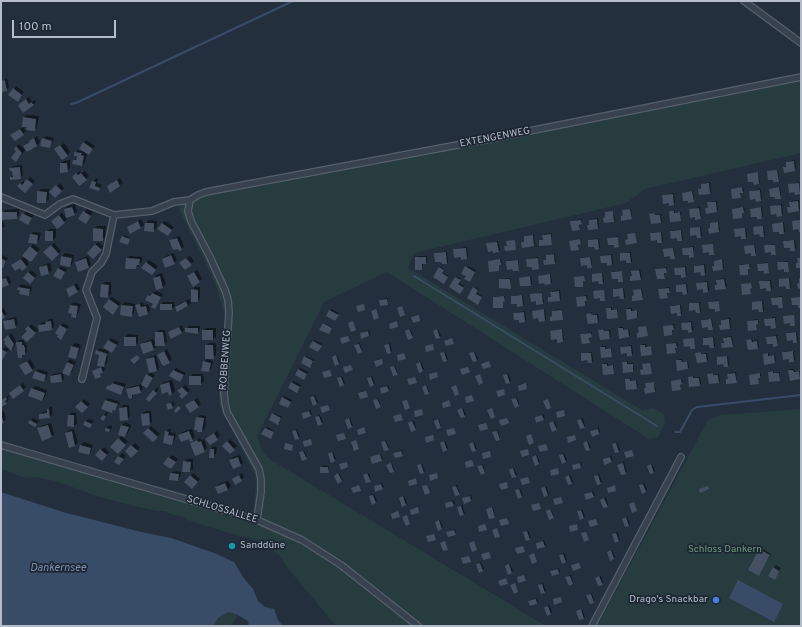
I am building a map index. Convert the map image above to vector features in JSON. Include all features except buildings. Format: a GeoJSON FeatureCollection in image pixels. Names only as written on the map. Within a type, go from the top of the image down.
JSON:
{"type":"FeatureCollection","features":[{"type":"Feature","properties":{"kind":"street"},"geometry":{"type":"LineString","coordinates":[[744,1],[801,43]]}},
{"type":"Feature","properties":{"kind":"street","name":"EXTENGENWEG"},"geometry":{"type":"LineString","coordinates":[[114,214],[152,211],[174,202],[190,200],[206,192],[801,77]]}},
{"type":"Feature","properties":{"kind":"street"},"geometry":{"type":"LineString","coordinates":[[1,197],[45,215],[60,204],[73,198],[114,214],[106,254],[101,263],[92,272],[86,290],[97,318],[82,379]]}},
{"type":"Feature","properties":{"kind":"street","name":"ROBBENWEG"},"geometry":{"type":"LineString","coordinates":[[190,200],[188,211],[191,221],[209,255],[228,300],[229,312],[224,403],[227,412],[258,469],[261,479],[261,492],[257,520]]}},
{"type":"Feature","properties":{"kind":"street","name":"SCHLOSSALLEE"},"geometry":{"type":"LineString","coordinates":[[1,445],[257,520],[302,540],[323,552],[418,626]]}},
{"type":"Feature","properties":{"kind":"street"},"geometry":{"type":"LineString","coordinates":[[592,626],[681,457]]}},
{"type":"Feature","properties":{"kind":"green space"},"geometry":{"type":"Polygon","coordinates":[[[801,80],[801,153],[645,189],[626,203],[414,253],[408,268],[642,410],[653,408],[664,414],[665,424],[658,437],[649,439],[387,272],[324,302],[257,436],[262,451],[271,460],[546,626],[336,626],[287,567],[279,555],[269,548],[269,544],[188,520],[185,517],[170,514],[165,511],[134,506],[96,496],[59,482],[35,477],[26,478],[1,469],[1,440],[69,462],[253,512],[256,485],[255,475],[220,406],[219,394],[225,316],[218,291],[178,207],[198,198],[801,80]]]}},
{"type":"Feature","properties":{"kind":"green space","name":"Schloss Dankern"},"geometry":{"type":"Polygon","coordinates":[[[801,409],[801,626],[597,626],[708,420],[721,415],[801,409]]]}},
{"type":"Feature","properties":{"kind":"green space"},"geometry":{"type":"Polygon","coordinates":[[[229,612],[238,615],[233,623],[229,626],[213,626],[218,618],[229,612]]]}},
{"type":"Feature","properties":{"kind":"water","name":"Dankernsee"},"geometry":{"type":"Polygon","coordinates":[[[1,492],[63,512],[171,538],[214,553],[234,562],[243,577],[253,589],[258,601],[265,607],[274,609],[278,620],[283,626],[249,626],[248,621],[229,612],[218,618],[213,626],[1,626],[1,492]]]}},
{"type":"Feature","properties":{"kind":"water"},"geometry":{"type":"Polygon","coordinates":[[[738,580],[783,604],[774,622],[729,598],[738,580]]]}},
{"type":"Feature","properties":{"kind":"waterway"},"geometry":{"type":"LineString","coordinates":[[71,104],[293,1]]}},
{"type":"Feature","properties":{"kind":"waterway"},"geometry":{"type":"LineString","coordinates":[[414,276],[657,426]]}},
{"type":"Feature","properties":{"kind":"waterway"},"geometry":{"type":"LineString","coordinates":[[675,432],[680,432],[692,410],[697,407],[801,395]]}},
{"type":"Feature","properties":{"kind":"place","name":"Sanddüne"},"geometry":{"type":"Point","coordinates":[232,546]}},
{"type":"Feature","properties":{"kind":"place","name":"Drago's Snackbar"},"geometry":{"type":"Point","coordinates":[716,600]}}]}
